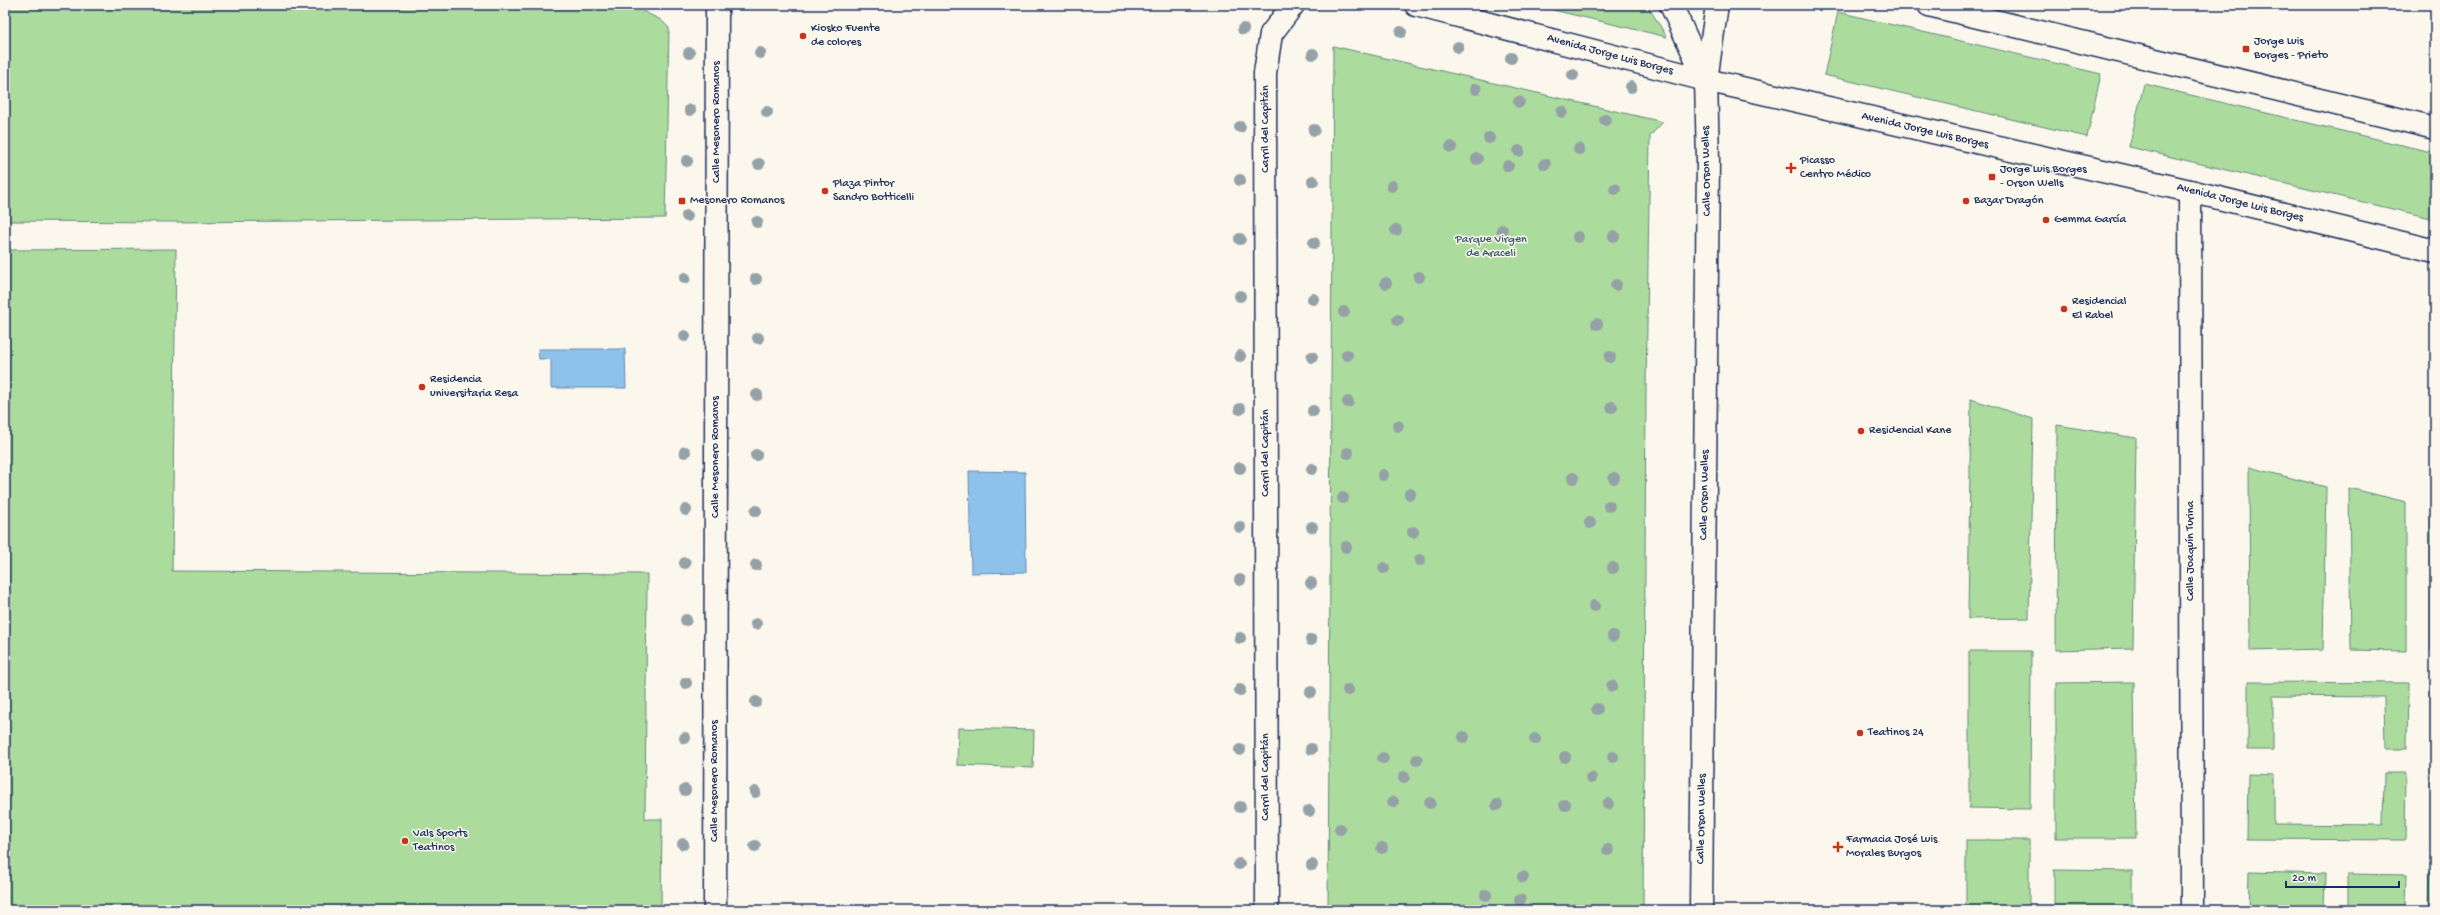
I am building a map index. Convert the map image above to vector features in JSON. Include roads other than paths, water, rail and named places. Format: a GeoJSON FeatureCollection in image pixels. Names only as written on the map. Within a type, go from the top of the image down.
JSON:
{"type":"FeatureCollection","features":[{"type":"Feature","properties":{"kind":"street","name":"Calle Mesonero Romanos"},"geometry":{"type":"LineString","coordinates":[[715,910],[717,5]]}},
{"type":"Feature","properties":{"kind":"street","name":"Carril del Capitán"},"geometry":{"type":"LineString","coordinates":[[1266,910],[1265,73],[1271,34],[1293,5]]}},
{"type":"Feature","properties":{"kind":"street","name":"Avenida Jorge Luis Borges"},"geometry":{"type":"LineString","coordinates":[[1416,5],[1706,80],[2190,191],[2435,250]]}},
{"type":"Feature","properties":{"kind":"street","name":"Calle Orson Welles"},"geometry":{"type":"LineString","coordinates":[[1671,5],[1706,80]]}},
{"type":"Feature","properties":{"kind":"street","name":"Calle Orson Welles"},"geometry":{"type":"LineString","coordinates":[[1701,910],[1708,160],[1706,80],[1717,5]]}},
{"type":"Feature","properties":{"kind":"street"},"geometry":{"type":"LineString","coordinates":[[1929,5],[2237,78],[2435,128]]}},
{"type":"Feature","properties":{"kind":"street","name":"Calle Joaquín Turina"},"geometry":{"type":"LineString","coordinates":[[2190,191],[2192,910]]}},
{"type":"Feature","properties":{"kind":"water"},"geometry":{"type":"Polygon","coordinates":[[[538,349],[625,349],[626,388],[551,388],[551,359],[539,359],[538,349]]]}},
{"type":"Feature","properties":{"kind":"water"},"geometry":{"type":"Polygon","coordinates":[[[969,471],[1025,472],[1026,572],[971,573],[969,471]]]}},
{"type":"Feature","properties":{"kind":"place","name":"Kiosko Fuente de colores"},"geometry":{"type":"Point","coordinates":[803,36]}},
{"type":"Feature","properties":{"kind":"place","name":"Jorge Luis Borges - Prieto"},"geometry":{"type":"Point","coordinates":[2246,49]}},
{"type":"Feature","properties":{"kind":"place","name":"Picasso Centro Médico"},"geometry":{"type":"Point","coordinates":[1791,168]}},
{"type":"Feature","properties":{"kind":"place","name":"Jorge Luis Borges - Orson Wells"},"geometry":{"type":"Point","coordinates":[1992,177]}},
{"type":"Feature","properties":{"kind":"place","name":"Plaza Pintor Sandro Botticelli"},"geometry":{"type":"Point","coordinates":[825,191]}},
{"type":"Feature","properties":{"kind":"place","name":"Mesonero Romanos"},"geometry":{"type":"Point","coordinates":[682,201]}},
{"type":"Feature","properties":{"kind":"place","name":"Bazar Dragón"},"geometry":{"type":"Point","coordinates":[1966,201]}},
{"type":"Feature","properties":{"kind":"place","name":"Gemma García"},"geometry":{"type":"Point","coordinates":[2046,220]}},
{"type":"Feature","properties":{"kind":"place","name":"Residencial El Rabel"},"geometry":{"type":"Point","coordinates":[2064,309]}},
{"type":"Feature","properties":{"kind":"place","name":"Residencia universitaria Resa"},"geometry":{"type":"Point","coordinates":[422,387]}},
{"type":"Feature","properties":{"kind":"place","name":"Residencial Kane"},"geometry":{"type":"Point","coordinates":[1861,431]}},
{"type":"Feature","properties":{"kind":"place","name":"Teatinos 24"},"geometry":{"type":"Point","coordinates":[1860,733]}},
{"type":"Feature","properties":{"kind":"place","name":"Vals Sports Teatinos"},"geometry":{"type":"Point","coordinates":[405,841]}},
{"type":"Feature","properties":{"kind":"place","name":"Farmacia José Luis Morales Burgos"},"geometry":{"type":"Point","coordinates":[1838,847]}},
{"type":"Feature","properties":{"kind":"park label","name":"Parque Virgen de Araceli"},"geometry":{"type":"Point","coordinates":[1491,247]}}]}
